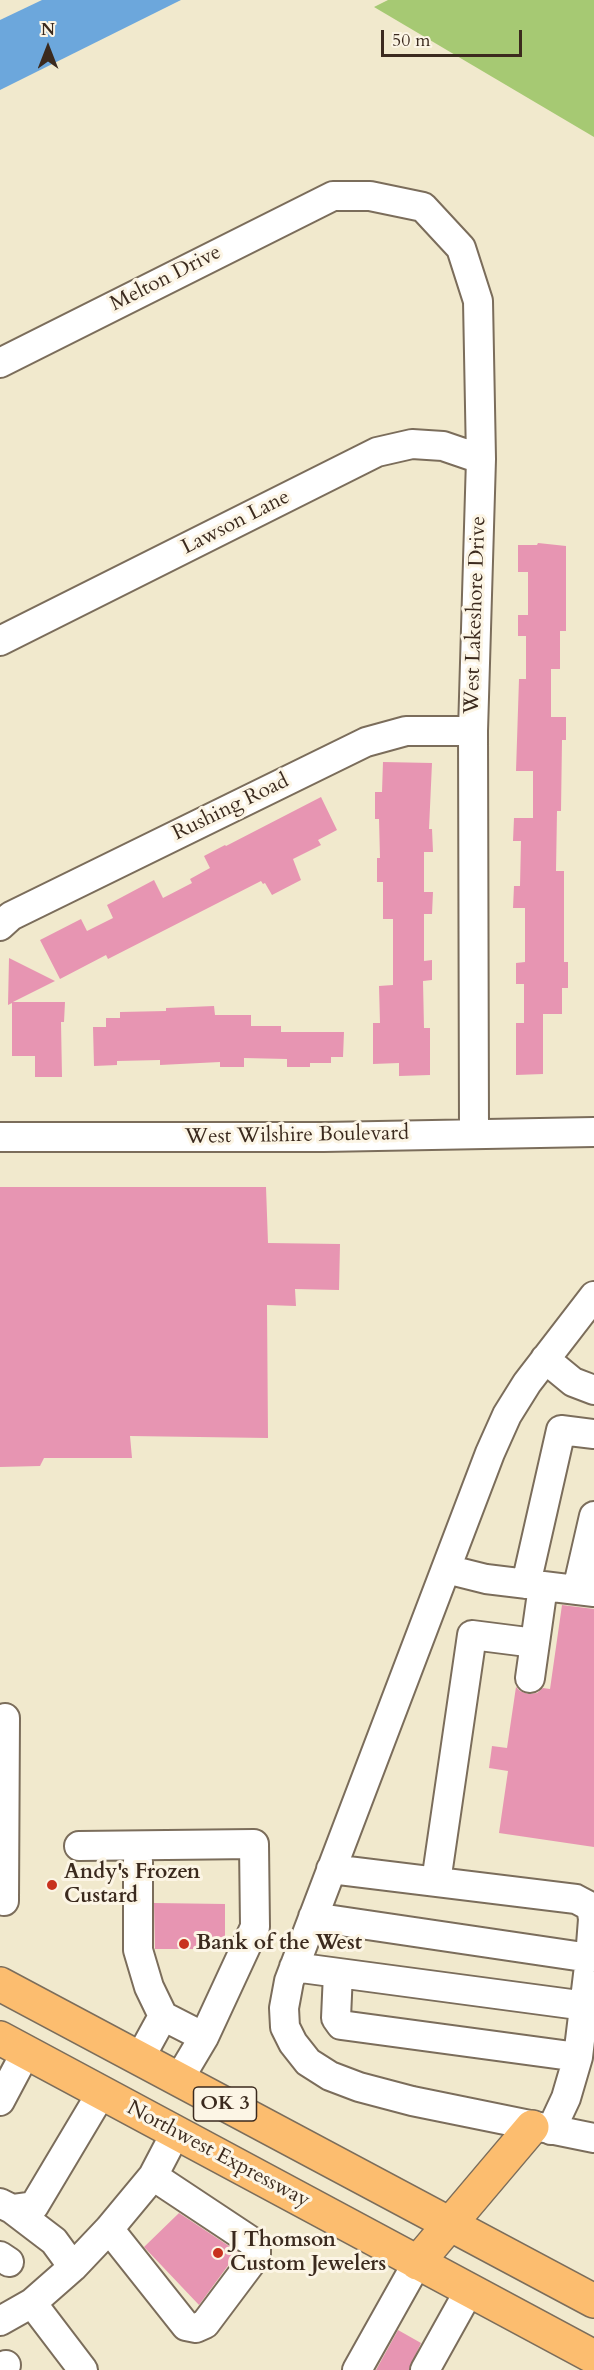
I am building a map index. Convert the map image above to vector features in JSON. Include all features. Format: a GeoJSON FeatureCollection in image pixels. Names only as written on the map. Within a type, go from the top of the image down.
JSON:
{"type":"FeatureCollection","features":[{"type":"Feature","properties":{"kind":"highway","name":"OK 3"},"geometry":{"type":"LineString","coordinates":[[0,1983],[594,2301]]}},
{"type":"Feature","properties":{"kind":"highway","name":"Northwest Expressway"},"geometry":{"type":"LineString","coordinates":[[13,2045],[594,2357]]}},
{"type":"Feature","properties":{"kind":"highway"},"geometry":{"type":"LineString","coordinates":[[419,2207],[438,2204],[452,2196],[532,2127]]}},
{"type":"Feature","properties":{"kind":"highway"},"geometry":{"type":"LineString","coordinates":[[417,2263],[532,2127]]}},
{"type":"Feature","properties":{"kind":"street","name":"Melton Drive"},"geometry":{"type":"LineString","coordinates":[[0,363],[333,196]]}},
{"type":"Feature","properties":{"kind":"street","name":"West Lakeshore Drive"},"geometry":{"type":"LineString","coordinates":[[333,196],[370,196],[423,207],[460,248],[478,301],[481,459],[473,730],[474,1133]]}},
{"type":"Feature","properties":{"kind":"street","name":"Lawson Lane"},"geometry":{"type":"LineString","coordinates":[[0,641],[377,452],[412,444],[443,446],[481,459]]}},
{"type":"Feature","properties":{"kind":"street","name":"Rushing Road"},"geometry":{"type":"LineString","coordinates":[[0,926],[11,916],[366,742],[406,731],[473,730]]}},
{"type":"Feature","properties":{"kind":"street","name":"West Wilshire Boulevard"},"geometry":{"type":"LineString","coordinates":[[0,1137],[324,1137],[594,1132]]}},
{"type":"Feature","properties":{"kind":"street"},"geometry":{"type":"LineString","coordinates":[[594,1296],[526,1383],[507,1415],[490,1453],[294,1967],[284,2008],[285,2027],[293,2043],[308,2062],[330,2076],[358,2087],[532,2127],[594,2138]]}},
{"type":"Feature","properties":{"kind":"street"},"geometry":{"type":"LineString","coordinates":[[545,1359],[573,1382],[594,1390]]}},
{"type":"Feature","properties":{"kind":"street"},"geometry":{"type":"LineString","coordinates":[[530,1678],[535,1643],[534,1585],[561,1430],[594,1434]]}},
{"type":"Feature","properties":{"kind":"street"},"geometry":{"type":"LineString","coordinates":[[446,1569],[486,1579],[586,1591],[594,1516]]}},
{"type":"Feature","properties":{"kind":"street"},"geometry":{"type":"LineString","coordinates":[[436,1882],[472,1635],[535,1643]]}},
{"type":"Feature","properties":{"kind":"street"},"geometry":{"type":"LineString","coordinates":[[4,1901],[5,1718]]}},
{"type":"Feature","properties":{"kind":"street"},"geometry":{"type":"LineString","coordinates":[[79,1854],[150,1853],[254,1845],[255,1927],[204,2037],[180,2079]]}},
{"type":"Feature","properties":{"kind":"street"},"geometry":{"type":"LineString","coordinates":[[150,1853],[138,1950],[149,1987],[163,2016],[204,2037]]}},
{"type":"Feature","properties":{"kind":"street"},"geometry":{"type":"LineString","coordinates":[[331,1869],[576,1899],[591,1907],[593,1919],[586,2006],[578,2057],[566,2097],[532,2127]]}},
{"type":"Feature","properties":{"kind":"street"},"geometry":{"type":"LineString","coordinates":[[313,1917],[590,1958]]}},
{"type":"Feature","properties":{"kind":"street"},"geometry":{"type":"LineString","coordinates":[[294,1967],[586,2006]]}},
{"type":"Feature","properties":{"kind":"street"},"geometry":{"type":"LineString","coordinates":[[338,1973],[336,2018],[341,2025],[578,2057]]}},
{"type":"Feature","properties":{"kind":"street"},"geometry":{"type":"LineString","coordinates":[[140,2058],[163,2016]]}},
{"type":"Feature","properties":{"kind":"street"},"geometry":{"type":"LineString","coordinates":[[0,2101],[13,2045]]}},
{"type":"Feature","properties":{"kind":"street"},"geometry":{"type":"LineString","coordinates":[[73,2267],[54,2241],[15,2206],[102,2092]]}},
{"type":"Feature","properties":{"kind":"street"},"geometry":{"type":"LineString","coordinates":[[0,2321],[32,2303],[73,2267],[109,2229],[153,2176],[176,2132]]}},
{"type":"Feature","properties":{"kind":"street"},"geometry":{"type":"LineString","coordinates":[[109,2229],[186,2326],[196,2328],[205,2324],[256,2256],[254,2243],[153,2176]]}},
{"type":"Feature","properties":{"kind":"street"},"geometry":{"type":"LineString","coordinates":[[357,2370],[417,2263]]}},
{"type":"Feature","properties":{"kind":"street"},"geometry":{"type":"LineString","coordinates":[[425,2370],[469,2290]]}},
{"type":"Feature","properties":{"kind":"street"},"geometry":{"type":"LineString","coordinates":[[32,2303],[83,2370]]}},
{"type":"Feature","properties":{"kind":"green space"},"geometry":{"type":"Polygon","coordinates":[[[388,0],[594,0],[594,137],[374,7],[388,0]]]}},
{"type":"Feature","properties":{"kind":"water"},"geometry":{"type":"Polygon","coordinates":[[[42,0],[181,0],[0,90],[0,20],[42,0]]]}},
{"type":"Feature","properties":{"kind":"building"},"geometry":{"type":"Polygon","coordinates":[[[538,543],[566,546],[566,631],[560,631],[560,669],[551,669],[551,717],[566,717],[566,740],[562,740],[561,811],[557,811],[556,871],[564,871],[564,962],[568,962],[568,988],[562,988],[562,1014],[543,1014],[543,1074],[516,1075],[516,1023],[524,1023],[524,984],[516,984],[516,963],[525,962],[525,908],[513,908],[514,886],[520,886],[521,841],[513,841],[514,818],[533,818],[533,771],[516,771],[519,679],[526,679],[526,636],[518,636],[518,615],[528,615],[528,572],[518,572],[518,545],[537,545],[538,543]]]}},
{"type":"Feature","properties":{"kind":"building"},"geometry":{"type":"Polygon","coordinates":[[[383,762],[432,763],[429,829],[432,829],[433,852],[424,852],[424,892],[433,892],[432,914],[424,914],[424,961],[432,960],[432,980],[423,981],[424,1028],[430,1028],[430,1075],[399,1076],[399,1063],[373,1064],[373,1023],[380,1023],[379,986],[393,985],[393,919],[383,919],[383,882],[377,882],[377,858],[380,858],[379,819],[375,819],[375,792],[382,792],[383,762]]]}},
{"type":"Feature","properties":{"kind":"building"},"geometry":{"type":"Polygon","coordinates":[[[321,797],[337,830],[318,840],[321,845],[293,859],[301,880],[272,895],[265,883],[261,881],[108,959],[106,955],[60,979],[40,940],[81,919],[87,931],[113,918],[107,905],[154,880],[163,898],[192,883],[190,879],[210,868],[204,856],[321,797]]]}},
{"type":"Feature","properties":{"kind":"building"},"geometry":{"type":"Polygon","coordinates":[[[9,958],[55,981],[13,1002],[65,1002],[64,1022],[61,1022],[62,1077],[35,1077],[35,1056],[12,1056],[12,1003],[8,1005],[9,958]]]}},
{"type":"Feature","properties":{"kind":"building"},"geometry":{"type":"Polygon","coordinates":[[[214,1006],[215,1015],[251,1015],[251,1026],[281,1026],[281,1032],[344,1032],[343,1057],[331,1057],[331,1063],[310,1063],[310,1067],[287,1067],[287,1059],[244,1058],[244,1067],[220,1067],[220,1062],[160,1065],[160,1060],[117,1061],[117,1065],[94,1066],[93,1027],[106,1027],[106,1018],[120,1018],[120,1012],[166,1011],[166,1008],[214,1006]]]}},
{"type":"Feature","properties":{"kind":"building"},"geometry":{"type":"Polygon","coordinates":[[[0,1187],[266,1187],[268,1243],[340,1244],[339,1290],[295,1289],[296,1306],[267,1305],[268,1438],[130,1436],[132,1458],[44,1458],[40,1466],[0,1467],[0,1187]]]}},
{"type":"Feature","properties":{"kind":"building"},"geometry":{"type":"Polygon","coordinates":[[[562,1605],[594,1609],[594,1847],[499,1833],[508,1771],[489,1768],[492,1746],[507,1748],[516,1687],[528,1694],[537,1693],[543,1688],[550,1689],[562,1605]]]}},
{"type":"Feature","properties":{"kind":"building"},"geometry":{"type":"Polygon","coordinates":[[[154,1903],[225,1904],[225,1949],[155,1949],[154,1903]]]}},
{"type":"Feature","properties":{"kind":"building","name":"J Thomson Custom Jewelers"},"geometry":{"type":"Polygon","coordinates":[[[179,2213],[238,2252],[199,2305],[144,2247],[179,2213]]]}},
{"type":"Feature","properties":{"kind":"building"},"geometry":{"type":"Polygon","coordinates":[[[398,2330],[421,2343],[409,2370],[376,2370],[398,2330]]]}},
{"type":"Feature","properties":{"kind":"place","name":"Andy's Frozen Custard"},"geometry":{"type":"Point","coordinates":[52,1885]}},
{"type":"Feature","properties":{"kind":"place","name":"Bank of the West"},"geometry":{"type":"Point","coordinates":[184,1944]}},
{"type":"Feature","properties":{"kind":"place","name":"J Thomson Custom Jewelers"},"geometry":{"type":"Point","coordinates":[218,2253]}}]}
